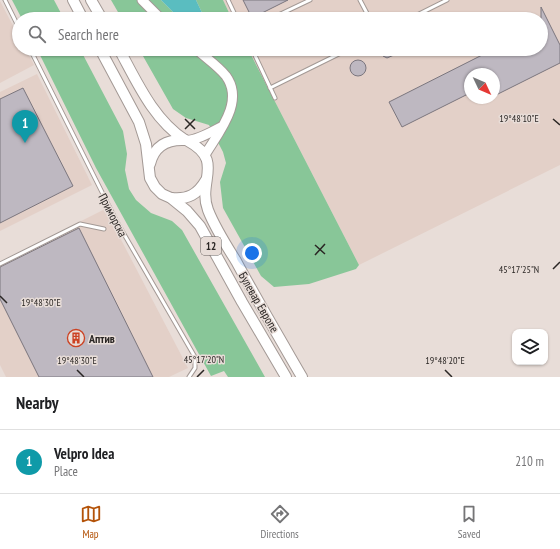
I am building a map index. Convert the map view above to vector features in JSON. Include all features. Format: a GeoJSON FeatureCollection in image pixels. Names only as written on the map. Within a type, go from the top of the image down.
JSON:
{"type":"FeatureCollection","features":[{"type":"Feature","properties":{"kind":"main road"},"geometry":{"type":"LineString","coordinates":[[73,0],[80,12]]}},
{"type":"Feature","properties":{"kind":"main road"},"geometry":{"type":"LineString","coordinates":[[91,0],[98,12]]}},
{"type":"Feature","properties":{"kind":"main road","name":"Булевар Европе"},"geometry":{"type":"LineString","coordinates":[[104,56],[139,122],[146,144],[150,178],[154,187],[187,211],[200,226],[286,377]]}},
{"type":"Feature","properties":{"kind":"main road"},"geometry":{"type":"LineString","coordinates":[[123,56],[156,114],[177,135],[196,145],[206,155]]}},
{"type":"Feature","properties":{"kind":"main road"},"geometry":{"type":"LineString","coordinates":[[149,168],[151,158],[157,149],[165,143],[175,140],[187,140]]}},
{"type":"Feature","properties":{"kind":"main road","name":"Булевар Европе"},"geometry":{"type":"LineString","coordinates":[[206,155],[208,170],[206,180],[206,201],[213,220],[302,377]]}},
{"type":"Feature","properties":{"kind":"main road"},"geometry":{"type":"LineString","coordinates":[[171,198],[188,198],[196,194],[202,188],[206,180]]}},
{"type":"Feature","properties":{"kind":"street"},"geometry":{"type":"LineString","coordinates":[[142,0],[154,12]]}},
{"type":"Feature","properties":{"kind":"street"},"geometry":{"type":"LineString","coordinates":[[204,56],[227,78],[232,88],[233,100],[231,111],[206,155]]}},
{"type":"Feature","properties":{"kind":"street"},"geometry":{"type":"LineString","coordinates":[[187,140],[206,134],[222,126]]}},
{"type":"Feature","properties":{"kind":"lane"},"geometry":{"type":"LineString","coordinates":[[5,0],[12,14]]}},
{"type":"Feature","properties":{"kind":"lane"},"geometry":{"type":"LineString","coordinates":[[228,0],[234,12]]}},
{"type":"Feature","properties":{"kind":"lane"},"geometry":{"type":"LineString","coordinates":[[285,12],[310,0]]}},
{"type":"Feature","properties":{"kind":"lane"},"geometry":{"type":"LineString","coordinates":[[360,0],[366,12]]}},
{"type":"Feature","properties":{"kind":"lane"},"geometry":{"type":"LineString","coordinates":[[421,12],[440,1],[447,0]]}},
{"type":"Feature","properties":{"kind":"lane","name":"Приморска"},"geometry":{"type":"LineString","coordinates":[[33,56],[112,214],[195,357],[195,368],[189,377]]}},
{"type":"Feature","properties":{"kind":"lane"},"geometry":{"type":"LineString","coordinates":[[255,56],[275,98]]}},
{"type":"Feature","properties":{"kind":"lane"},"geometry":{"type":"LineString","coordinates":[[270,88],[335,56]]}},
{"type":"Feature","properties":{"kind":"lane"},"geometry":{"type":"LineString","coordinates":[[0,264],[80,224],[104,229]]}},
{"type":"Feature","properties":{"kind":"shaded area"},"geometry":{"type":"Polygon","coordinates":[[[223,0],[560,0],[560,165],[359,265],[252,56],[548,56],[548,12],[229,12],[223,0]]]}},
{"type":"Feature","properties":{"kind":"shaded area"},"geometry":{"type":"Polygon","coordinates":[[[0,1],[12,24],[12,56],[30,56],[34,65],[0,83],[0,1]]]}},
{"type":"Feature","properties":{"kind":"shaded area"},"geometry":{"type":"Polygon","coordinates":[[[37,74],[92,185],[0,231],[0,92],[37,74]]]}},
{"type":"Feature","properties":{"kind":"shaded area","name":"Аптив"},"geometry":{"type":"Polygon","coordinates":[[[105,209],[188,368],[169,377],[6,377],[0,365],[0,262],[105,209]]]}},
{"type":"Feature","properties":{"kind":"green space"},"geometry":{"type":"Polygon","coordinates":[[[12,0],[54,0],[60,12],[18,12],[12,0]]]}},
{"type":"Feature","properties":{"kind":"green space"},"geometry":{"type":"Polygon","coordinates":[[[111,0],[161,0],[173,12],[118,12],[111,0]]]}},
{"type":"Feature","properties":{"kind":"green space"},"geometry":{"type":"Polygon","coordinates":[[[196,0],[223,0],[229,12],[202,12],[196,0]]]}},
{"type":"Feature","properties":{"kind":"green space"},"geometry":{"type":"Polygon","coordinates":[[[40,56],[84,56],[123,131],[127,154],[125,170],[129,189],[136,200],[151,213],[172,221],[182,230],[265,377],[228,377],[224,371],[211,376],[96,168],[40,56]]]}},
{"type":"Feature","properties":{"kind":"green space"},"geometry":{"type":"Polygon","coordinates":[[[143,56],[252,56],[359,265],[356,269],[309,284],[274,287],[261,276],[223,208],[220,182],[226,163],[223,152],[209,125],[186,118],[173,109],[143,56]]]}},
{"type":"Feature","properties":{"kind":"water"},"geometry":{"type":"Polygon","coordinates":[[[161,0],[196,0],[202,12],[173,12],[161,0]]]}},
{"type":"Feature","properties":{"kind":"building"},"geometry":{"type":"Polygon","coordinates":[[[243,0],[288,0],[264,12],[249,12],[243,0]]]}},
{"type":"Feature","properties":{"kind":"building"},"geometry":{"type":"Polygon","coordinates":[[[548,21],[560,45],[560,63],[500,93],[500,68],[464,68],[464,96],[402,127],[389,102],[480,56],[548,56],[548,21]]]}},
{"type":"Feature","properties":{"kind":"building"},"geometry":{"type":"Polygon","coordinates":[[[358,60],[364,62],[366,68],[364,74],[358,76],[352,74],[350,68],[352,62],[358,60]]]}},
{"type":"Feature","properties":{"kind":"building"},"geometry":{"type":"Polygon","coordinates":[[[23,88],[73,186],[0,223],[0,99],[23,88]]]}},
{"type":"Feature","properties":{"kind":"building","name":"Аптив"},"geometry":{"type":"Polygon","coordinates":[[[79,228],[153,377],[39,377],[0,299],[0,267],[79,228]]]}},
{"type":"Feature","properties":{"kind":"place","name":"Velpro Idea"},"geometry":{"type":"Point","coordinates":[25,143]}},
{"type":"Feature","properties":{"kind":"place","name":"Аптив"},"geometry":{"type":"Point","coordinates":[76,338]}}]}
